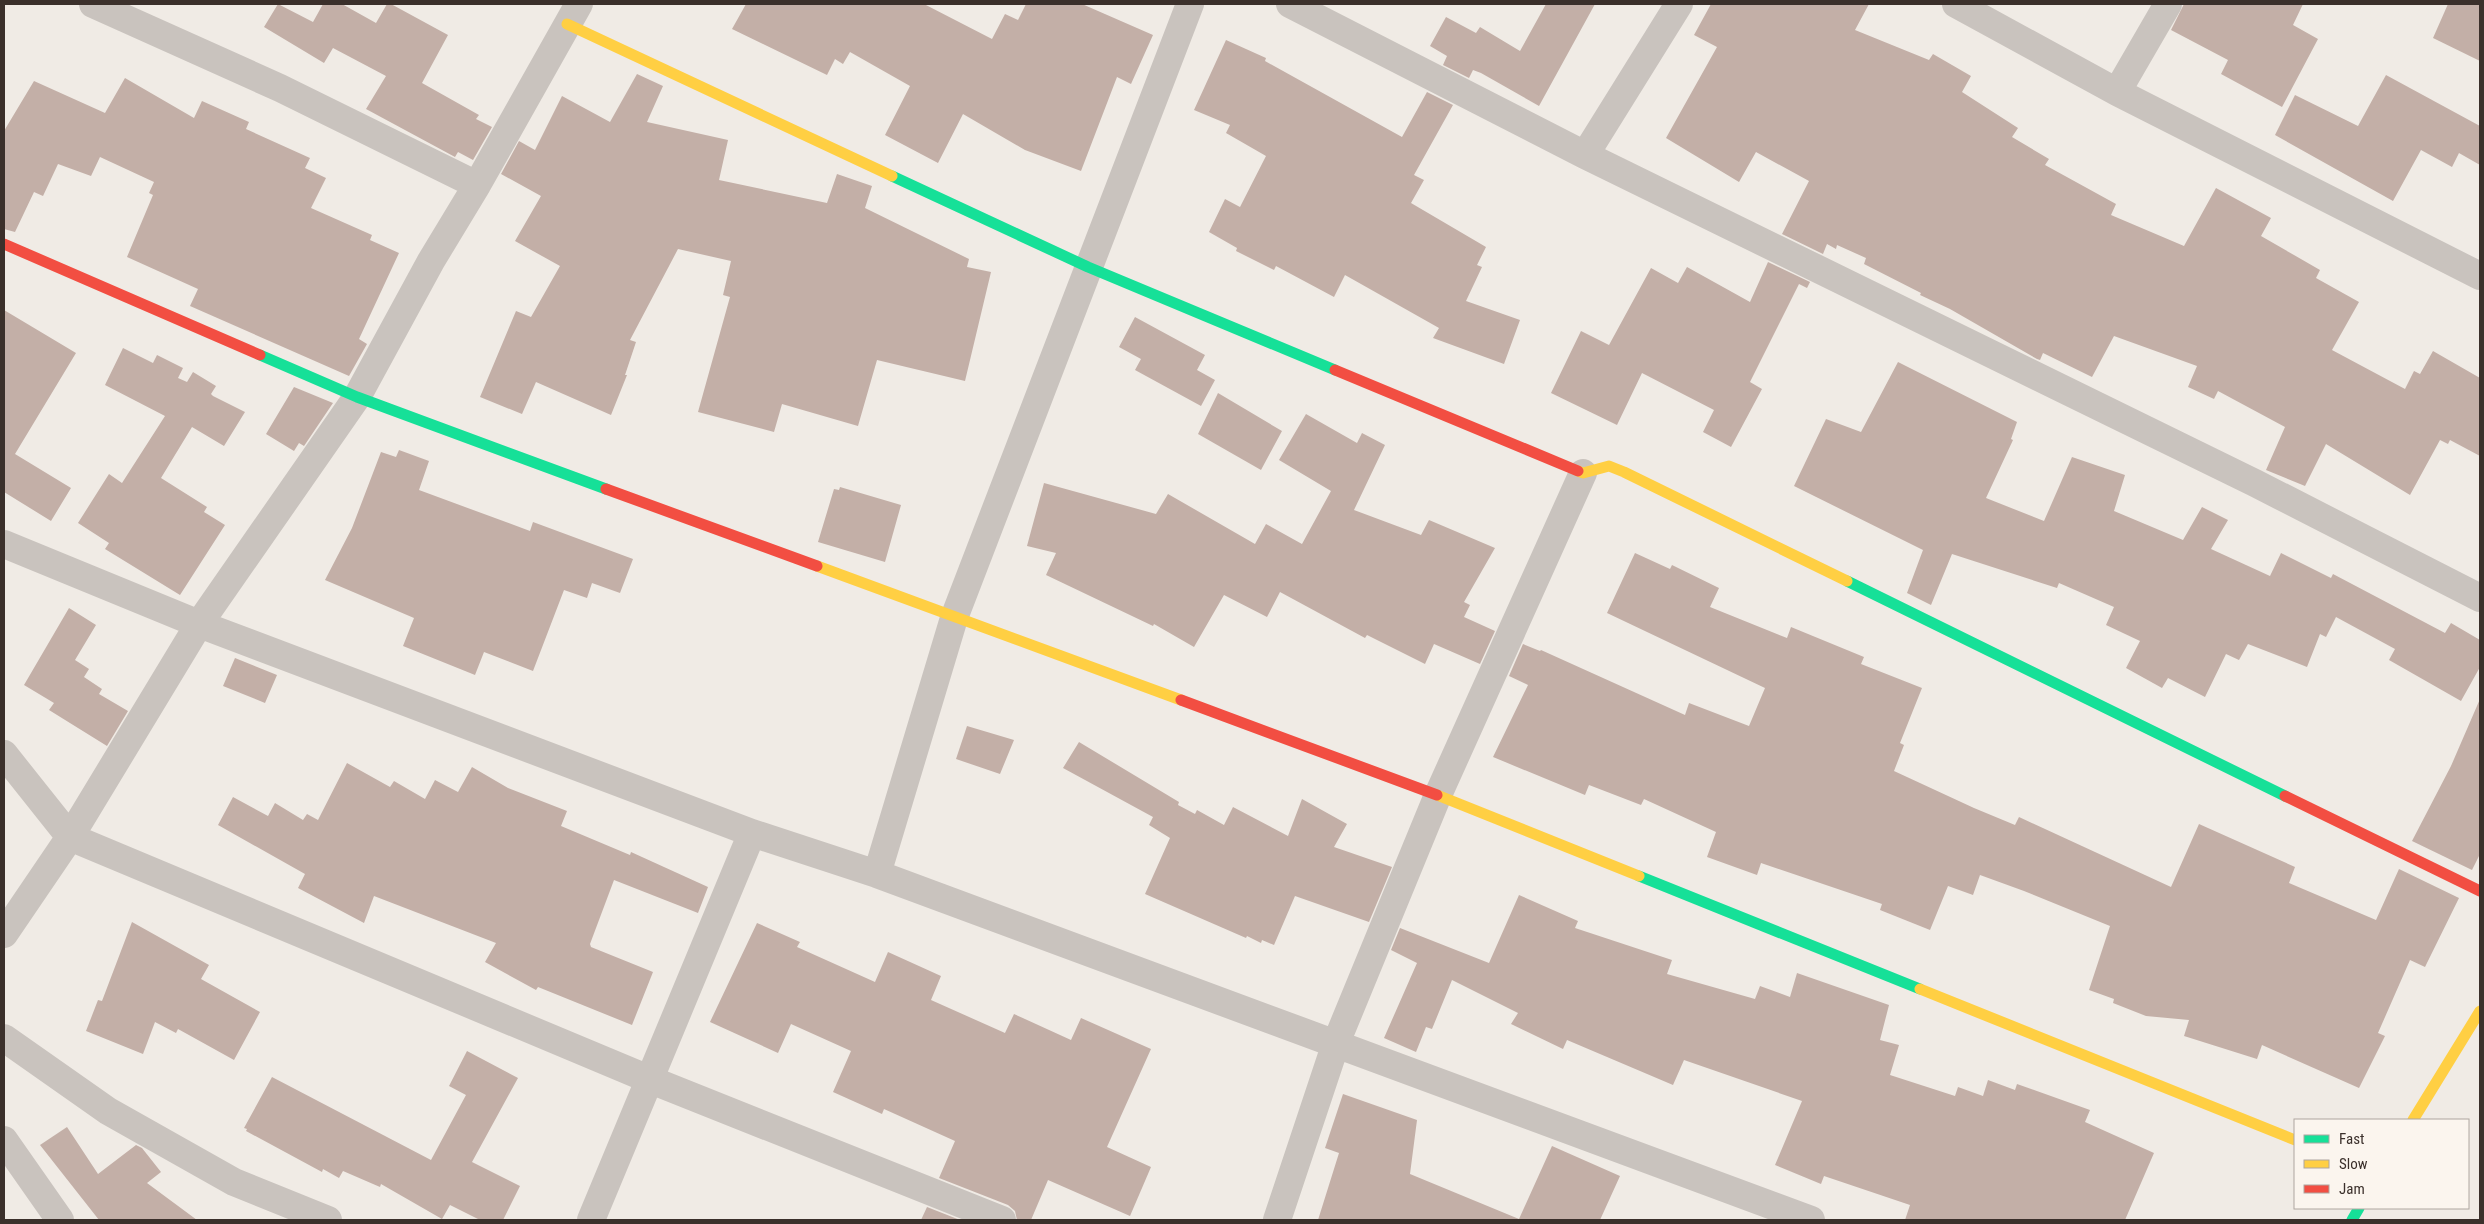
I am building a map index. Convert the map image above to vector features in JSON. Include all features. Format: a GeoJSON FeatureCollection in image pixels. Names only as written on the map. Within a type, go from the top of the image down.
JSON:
{"type":"FeatureCollection","features":[{"type":"Feature","properties":{"kind":"street"},"geometry":{"type":"LineString","coordinates":[[93,4],[125,10],[476,185]]}},
{"type":"Feature","properties":{"kind":"street"},"geometry":{"type":"LineString","coordinates":[[877,874],[954,618],[1190,4]]}},
{"type":"Feature","properties":{"kind":"street"},"geometry":{"type":"LineString","coordinates":[[1290,4],[1585,154],[2255,483],[2480,598]]}},
{"type":"Feature","properties":{"kind":"street"},"geometry":{"type":"LineString","coordinates":[[1585,154],[1679,4]]}},
{"type":"Feature","properties":{"kind":"street"},"geometry":{"type":"LineString","coordinates":[[1956,4],[2117,92],[2480,276]]}},
{"type":"Feature","properties":{"kind":"street"},"geometry":{"type":"LineString","coordinates":[[2117,92],[2168,4]]}},
{"type":"Feature","properties":{"kind":"street"},"geometry":{"type":"LineString","coordinates":[[4,934],[70,837],[199,624],[357,397],[431,261],[573,14],[1088,267],[1583,473],[1609,466],[1624,472],[2480,891]]}},
{"type":"Feature","properties":{"kind":"street"},"geometry":{"type":"LineString","coordinates":[[4,244],[357,397],[1438,795],[2294,1140]]}},
{"type":"Feature","properties":{"kind":"street"},"geometry":{"type":"LineString","coordinates":[[1277,1220],[1336,1044],[1438,795],[1583,473]]}},
{"type":"Feature","properties":{"kind":"street"},"geometry":{"type":"LineString","coordinates":[[4,544],[199,624],[752,832],[877,874],[1811,1220]]}},
{"type":"Feature","properties":{"kind":"street"},"geometry":{"type":"LineString","coordinates":[[4,754],[70,837],[651,1080],[1002,1220]]}},
{"type":"Feature","properties":{"kind":"street"},"geometry":{"type":"LineString","coordinates":[[591,1220],[651,1080],[752,832]]}},
{"type":"Feature","properties":{"kind":"street"},"geometry":{"type":"LineString","coordinates":[[2414,1119],[2480,1011]]}},
{"type":"Feature","properties":{"kind":"street"},"geometry":{"type":"LineString","coordinates":[[4,1038],[108,1111],[234,1182],[328,1220]]}},
{"type":"Feature","properties":{"kind":"street"},"geometry":{"type":"LineString","coordinates":[[4,1140],[60,1220]]}},
{"type":"Feature","properties":{"kind":"street"},"geometry":{"type":"LineString","coordinates":[[2352,1220],[2359,1209]]}},
{"type":"Feature","properties":{"kind":"building"},"geometry":{"type":"Polygon","coordinates":[[[278,4],[313,22],[323,4],[342,4],[376,23],[387,4],[391,4],[448,35],[422,83],[479,115],[476,119],[492,127],[473,160],[458,152],[455,157],[366,109],[386,76],[333,48],[324,63],[264,27],[278,4]]]}},
{"type":"Feature","properties":{"kind":"building"},"geometry":{"type":"Polygon","coordinates":[[[746,4],[924,4],[992,39],[1005,14],[1018,20],[1026,4],[1082,4],[1153,35],[1131,84],[1117,77],[1081,171],[1025,150],[963,114],[938,163],[885,135],[910,86],[850,52],[843,64],[835,59],[827,75],[732,29],[746,4]]]}},
{"type":"Feature","properties":{"kind":"building"},"geometry":{"type":"Polygon","coordinates":[[[1546,4],[1595,4],[1539,106],[1481,73],[1473,70],[1469,78],[1443,65],[1447,56],[1430,46],[1446,17],[1476,33],[1480,27],[1520,51],[1546,4]]]}},
{"type":"Feature","properties":{"kind":"building"},"geometry":{"type":"Polygon","coordinates":[[[1711,4],[1869,4],[1855,30],[1929,60],[1933,54],[1971,76],[1962,92],[2018,128],[2012,137],[2049,159],[2045,165],[2116,204],[2111,215],[2184,246],[2216,188],[2271,218],[2261,236],[2320,270],[2316,278],[2359,302],[2332,350],[2405,389],[2414,371],[2420,374],[2433,351],[2480,378],[2480,456],[2450,440],[2448,444],[2440,440],[2410,495],[2326,444],[2305,486],[2266,470],[2285,427],[2218,391],[2214,399],[2188,387],[2197,366],[2114,336],[2092,377],[2043,353],[2040,360],[2037,359],[1950,309],[1920,295],[1921,293],[1864,264],[1866,258],[1837,245],[1836,249],[1827,244],[1823,254],[1782,234],[1809,181],[1756,152],[1739,182],[1666,138],[1717,47],[1694,35],[1711,4]]]}},
{"type":"Feature","properties":{"kind":"building"},"geometry":{"type":"Polygon","coordinates":[[[2184,4],[2303,4],[2293,25],[2318,39],[2282,107],[2221,74],[2228,60],[2171,30],[2184,4]]]}},
{"type":"Feature","properties":{"kind":"building"},"geometry":{"type":"Polygon","coordinates":[[[2448,4],[2480,4],[2480,61],[2433,38],[2448,4]]]}},
{"type":"Feature","properties":{"kind":"building"},"geometry":{"type":"Polygon","coordinates":[[[1226,40],[1266,58],[1265,61],[1402,137],[1427,92],[1453,105],[1414,175],[1424,180],[1411,203],[1486,247],[1477,265],[1482,267],[1466,301],[1520,320],[1504,364],[1433,338],[1439,328],[1345,275],[1334,297],[1276,266],[1274,270],[1236,251],[1237,248],[1209,232],[1225,199],[1240,207],[1266,156],[1226,133],[1230,125],[1194,110],[1226,40]]]}},
{"type":"Feature","properties":{"kind":"building"},"geometry":{"type":"Polygon","coordinates":[[[637,74],[663,86],[647,122],[728,140],[719,180],[827,203],[837,174],[872,186],[865,208],[969,259],[967,267],[991,272],[965,381],[877,360],[858,426],[782,404],[774,432],[698,412],[730,297],[723,295],[731,261],[678,249],[630,340],[636,342],[625,375],[627,375],[611,415],[536,382],[522,414],[480,397],[516,311],[531,317],[560,266],[515,241],[541,196],[501,174],[519,141],[535,150],[562,96],[610,122],[637,74]]]}},
{"type":"Feature","properties":{"kind":"building"},"geometry":{"type":"Polygon","coordinates":[[[2386,75],[2480,126],[2480,165],[2459,153],[2452,167],[2421,150],[2393,201],[2275,135],[2295,95],[2358,126],[2386,75]]]}},
{"type":"Feature","properties":{"kind":"building"},"geometry":{"type":"Polygon","coordinates":[[[125,78],[194,118],[202,101],[249,122],[246,129],[310,158],[305,168],[326,178],[311,208],[372,235],[370,240],[399,253],[359,339],[367,344],[349,376],[190,306],[198,289],[127,257],[153,195],[149,193],[154,182],[100,157],[91,176],[58,164],[43,196],[34,192],[15,232],[4,229],[4,131],[34,81],[105,113],[125,78]]]}},
{"type":"Feature","properties":{"kind":"building"},"geometry":{"type":"Polygon","coordinates":[[[1768,262],[1810,282],[1807,288],[1799,284],[1750,382],[1762,389],[1731,447],[1703,432],[1714,410],[1642,373],[1617,425],[1551,393],[1581,331],[1609,345],[1651,268],[1678,283],[1687,267],[1750,302],[1768,262]]]}},
{"type":"Feature","properties":{"kind":"building"},"geometry":{"type":"Polygon","coordinates":[[[4,310],[76,353],[15,454],[71,488],[51,521],[4,492],[4,310]]]}},
{"type":"Feature","properties":{"kind":"building"},"geometry":{"type":"Polygon","coordinates":[[[1135,317],[1205,355],[1197,370],[1215,380],[1201,406],[1135,370],[1141,359],[1119,347],[1135,317]]]}},
{"type":"Feature","properties":{"kind":"building"},"geometry":{"type":"Polygon","coordinates":[[[123,348],[153,363],[157,355],[183,368],[178,378],[187,382],[193,372],[216,386],[211,394],[213,396],[245,412],[224,446],[192,427],[161,478],[207,507],[204,512],[225,525],[180,595],[105,549],[109,543],[78,523],[109,474],[122,483],[165,416],[105,385],[123,348]]]}},
{"type":"Feature","properties":{"kind":"building"},"geometry":{"type":"Polygon","coordinates":[[[1898,362],[2017,422],[2011,439],[2013,440],[1986,498],[2044,521],[2072,457],[2125,475],[2114,511],[2183,540],[2202,507],[2228,520],[2211,549],[2270,576],[2281,553],[2331,578],[2333,574],[2445,633],[2451,623],[2480,640],[2480,667],[2461,701],[2389,660],[2395,649],[2336,617],[2326,637],[2320,634],[2307,667],[2248,644],[2239,660],[2226,654],[2205,697],[2168,678],[2162,688],[2126,668],[2140,641],[2106,625],[2114,607],[2059,583],[2057,588],[1952,554],[1931,605],[1907,593],[1923,550],[1794,486],[1826,419],[1861,432],[1898,362]]]}},
{"type":"Feature","properties":{"kind":"building"},"geometry":{"type":"Polygon","coordinates":[[[294,387],[333,403],[304,446],[299,443],[294,451],[266,434],[294,387]]]}},
{"type":"Feature","properties":{"kind":"building"},"geometry":{"type":"Polygon","coordinates":[[[1218,393],[1282,431],[1261,470],[1198,434],[1218,393]]]}},
{"type":"Feature","properties":{"kind":"building"},"geometry":{"type":"Polygon","coordinates":[[[1306,414],[1357,443],[1362,433],[1385,445],[1354,510],[1421,535],[1429,520],[1495,548],[1464,602],[1470,605],[1464,617],[1495,631],[1480,664],[1434,644],[1425,664],[1367,635],[1365,638],[1280,592],[1267,617],[1224,595],[1194,647],[1154,624],[1153,626],[1046,575],[1056,553],[1027,546],[1044,483],[1156,514],[1168,494],[1255,544],[1266,524],[1302,544],[1331,491],[1279,460],[1306,414]]]}},
{"type":"Feature","properties":{"kind":"building"},"geometry":{"type":"Polygon","coordinates":[[[399,450],[429,461],[419,490],[530,531],[533,522],[633,559],[620,593],[592,583],[587,598],[564,590],[533,671],[484,652],[475,675],[403,646],[414,618],[325,580],[352,528],[381,452],[396,457],[399,450]]]}},
{"type":"Feature","properties":{"kind":"building"},"geometry":{"type":"Polygon","coordinates":[[[840,487],[901,505],[885,562],[818,542],[834,489],[839,490],[840,487]]]}},
{"type":"Feature","properties":{"kind":"building"},"geometry":{"type":"Polygon","coordinates":[[[1635,553],[1670,569],[1672,565],[1719,588],[1710,607],[1787,638],[1791,627],[1864,657],[1861,664],[1922,688],[1900,743],[1904,745],[1894,771],[1974,808],[2015,825],[2019,817],[2171,887],[2199,824],[2295,867],[2289,883],[2376,920],[2399,869],[2459,898],[2425,967],[2410,960],[2378,1033],[2385,1036],[2359,1088],[2262,1045],[2257,1059],[2184,1036],[2189,1020],[2146,1016],[2113,1003],[2114,999],[2089,990],[2110,926],[2024,891],[1980,875],[1973,895],[1948,886],[1930,930],[1880,910],[1882,904],[1761,863],[1757,875],[1707,857],[1716,832],[1644,799],[1641,805],[1589,785],[1585,795],[1493,757],[1528,685],[1509,676],[1523,644],[1541,650],[1685,715],[1689,703],[1749,726],[1765,688],[1607,613],[1635,553]]]}},
{"type":"Feature","properties":{"kind":"building"},"geometry":{"type":"Polygon","coordinates":[[[69,608],[96,625],[75,660],[89,669],[84,677],[102,689],[99,694],[128,711],[107,746],[49,710],[54,703],[24,685],[69,608]]]}},
{"type":"Feature","properties":{"kind":"building"},"geometry":{"type":"Polygon","coordinates":[[[235,658],[277,675],[265,703],[223,686],[235,658]]]}},
{"type":"Feature","properties":{"kind":"building"},"geometry":{"type":"Polygon","coordinates":[[[2480,699],[2480,854],[2472,870],[2412,841],[2451,766],[2480,699]]]}},
{"type":"Feature","properties":{"kind":"building"},"geometry":{"type":"Polygon","coordinates":[[[967,726],[1014,740],[1000,774],[956,759],[967,726]]]}},
{"type":"Feature","properties":{"kind":"building"},"geometry":{"type":"Polygon","coordinates":[[[1079,742],[1179,802],[1178,805],[1195,814],[1197,810],[1224,825],[1233,807],[1288,836],[1302,799],[1347,824],[1334,847],[1392,867],[1369,922],[1295,896],[1274,945],[1262,940],[1261,943],[1247,936],[1246,938],[1145,894],[1170,838],[1149,825],[1153,817],[1063,768],[1079,742]]]}},
{"type":"Feature","properties":{"kind":"building"},"geometry":{"type":"Polygon","coordinates":[[[347,763],[390,787],[394,781],[425,799],[435,780],[458,792],[472,767],[508,788],[567,811],[561,826],[630,855],[631,852],[708,887],[698,913],[614,880],[590,944],[591,947],[653,972],[632,1025],[538,987],[536,990],[485,962],[496,943],[374,896],[364,923],[298,888],[305,874],[218,825],[233,797],[268,816],[275,803],[303,820],[307,814],[318,820],[347,763]]]}},
{"type":"Feature","properties":{"kind":"building"},"geometry":{"type":"Polygon","coordinates":[[[1519,895],[1578,921],[1575,928],[1672,960],[1667,974],[1755,999],[1760,986],[1790,997],[1797,973],[1889,1005],[1880,1040],[1899,1045],[1890,1075],[1955,1096],[1958,1087],[1983,1096],[1988,1080],[2015,1090],[2017,1084],[2090,1110],[2085,1122],[2154,1153],[2125,1220],[1905,1220],[1910,1205],[1824,1176],[1821,1184],[1775,1165],[1802,1101],[1684,1060],[1673,1085],[1567,1040],[1563,1049],[1511,1024],[1518,1013],[1452,980],[1432,1029],[1426,1027],[1416,1052],[1384,1038],[1417,963],[1391,950],[1400,928],[1489,963],[1519,895]]]}},
{"type":"Feature","properties":{"kind":"building"},"geometry":{"type":"Polygon","coordinates":[[[132,922],[209,965],[201,979],[260,1012],[234,1060],[178,1029],[176,1033],[155,1022],[143,1054],[86,1031],[98,1000],[102,1001],[132,922]]]}},
{"type":"Feature","properties":{"kind":"building"},"geometry":{"type":"Polygon","coordinates":[[[757,923],[800,942],[797,947],[875,982],[888,952],[941,976],[931,1000],[1005,1033],[1014,1014],[1071,1040],[1081,1018],[1151,1049],[1107,1147],[1151,1167],[1130,1216],[1048,1180],[1031,1220],[1017,1220],[1015,1211],[1008,1205],[939,1178],[955,1141],[884,1109],[882,1114],[833,1092],[851,1051],[791,1024],[778,1053],[710,1022],[757,923]]]}},
{"type":"Feature","properties":{"kind":"building"},"geometry":{"type":"Polygon","coordinates":[[[467,1051],[518,1078],[472,1162],[520,1186],[503,1220],[480,1220],[450,1205],[442,1219],[381,1184],[380,1187],[343,1171],[339,1178],[323,1169],[322,1172],[246,1131],[247,1129],[244,1128],[272,1077],[431,1160],[466,1095],[449,1086],[467,1051]]]}},
{"type":"Feature","properties":{"kind":"building"},"geometry":{"type":"Polygon","coordinates":[[[1343,1094],[1417,1120],[1410,1174],[1519,1219],[1552,1146],[1620,1176],[1600,1220],[1318,1220],[1339,1153],[1325,1148],[1343,1094]]]}},
{"type":"Feature","properties":{"kind":"building"},"geometry":{"type":"Polygon","coordinates":[[[67,1127],[98,1174],[136,1145],[142,1148],[161,1172],[147,1183],[197,1220],[99,1220],[40,1145],[67,1127]]]}},
{"type":"Feature","properties":{"kind":"building"},"geometry":{"type":"Polygon","coordinates":[[[927,1207],[960,1220],[921,1220],[927,1207]]]}},
{"type":"Feature","properties":{"kind":"traffic: fast"},"geometry":{"type":"LineString","coordinates":[[892,176],[1088,267],[1335,370]]}},
{"type":"Feature","properties":{"kind":"traffic: fast"},"geometry":{"type":"LineString","coordinates":[[260,355],[357,397],[606,489]]}},
{"type":"Feature","properties":{"kind":"traffic: fast"},"geometry":{"type":"LineString","coordinates":[[1847,581],[2285,796]]}},
{"type":"Feature","properties":{"kind":"traffic: fast"},"geometry":{"type":"LineString","coordinates":[[1639,876],[1920,989]]}},
{"type":"Feature","properties":{"kind":"traffic: fast"},"geometry":{"type":"LineString","coordinates":[[2352,1220],[2358,1209]]}},
{"type":"Feature","properties":{"kind":"traffic: slow"},"geometry":{"type":"LineString","coordinates":[[567,24],[892,176]]}},
{"type":"Feature","properties":{"kind":"traffic: slow"},"geometry":{"type":"LineString","coordinates":[[1578,471],[1583,473],[1609,466],[1624,472],[1847,581]]}},
{"type":"Feature","properties":{"kind":"traffic: slow"},"geometry":{"type":"LineString","coordinates":[[817,566],[1181,700]]}},
{"type":"Feature","properties":{"kind":"traffic: slow"},"geometry":{"type":"LineString","coordinates":[[1437,795],[1639,876]]}},
{"type":"Feature","properties":{"kind":"traffic: slow"},"geometry":{"type":"LineString","coordinates":[[1920,989],[2294,1140]]}},
{"type":"Feature","properties":{"kind":"traffic: slow"},"geometry":{"type":"LineString","coordinates":[[2414,1119],[2480,1011]]}},
{"type":"Feature","properties":{"kind":"traffic: jam"},"geometry":{"type":"LineString","coordinates":[[4,244],[260,355]]}},
{"type":"Feature","properties":{"kind":"traffic: jam"},"geometry":{"type":"LineString","coordinates":[[1335,370],[1578,471]]}},
{"type":"Feature","properties":{"kind":"traffic: jam"},"geometry":{"type":"LineString","coordinates":[[606,489],[817,566]]}},
{"type":"Feature","properties":{"kind":"traffic: jam"},"geometry":{"type":"LineString","coordinates":[[1181,700],[1437,795]]}},
{"type":"Feature","properties":{"kind":"traffic: jam"},"geometry":{"type":"LineString","coordinates":[[2285,796],[2480,891]]}}]}
